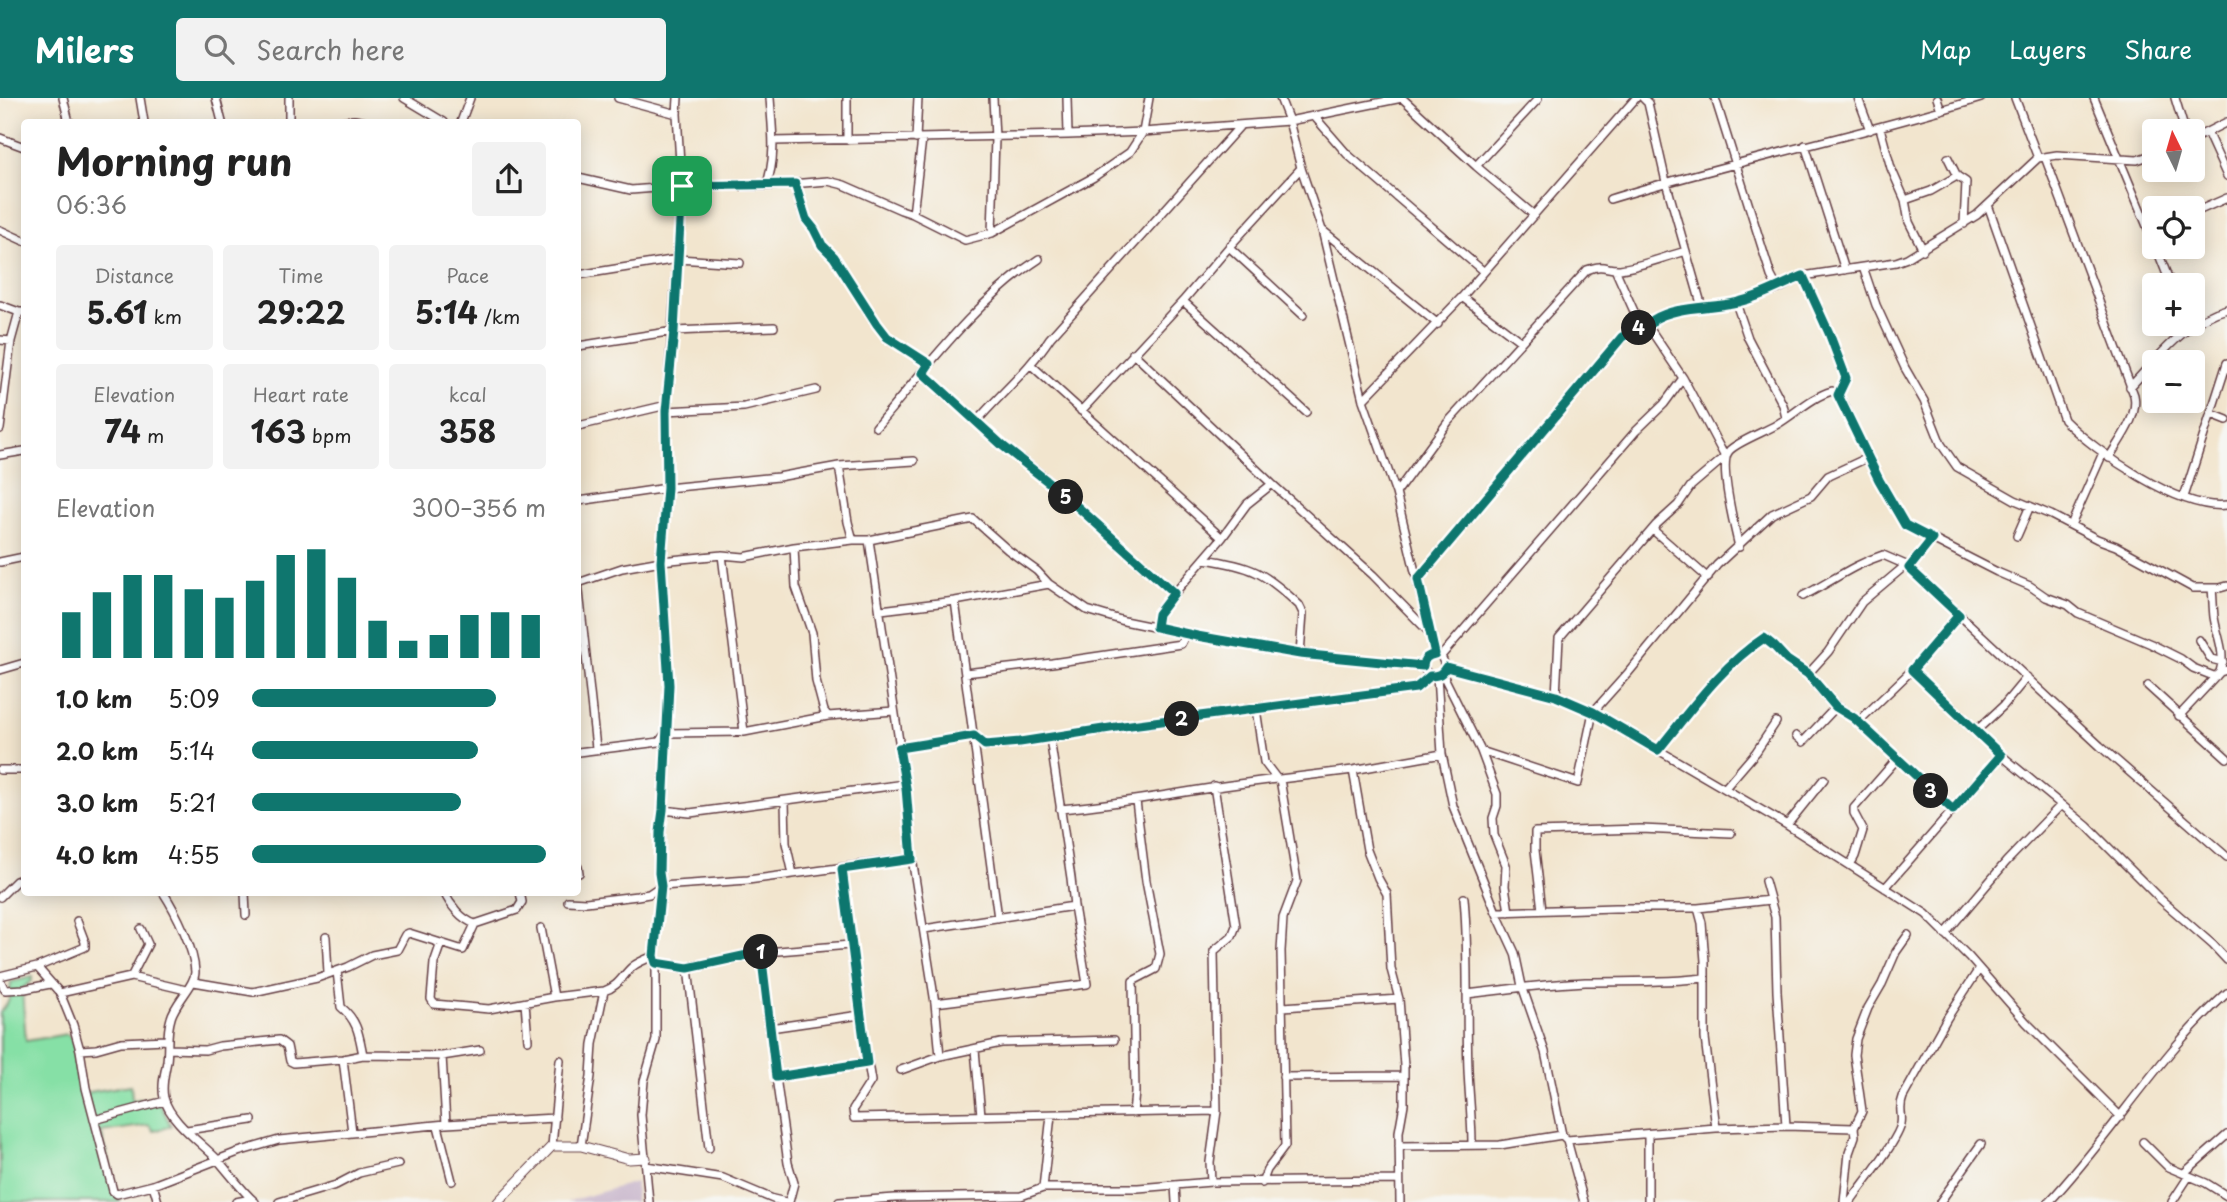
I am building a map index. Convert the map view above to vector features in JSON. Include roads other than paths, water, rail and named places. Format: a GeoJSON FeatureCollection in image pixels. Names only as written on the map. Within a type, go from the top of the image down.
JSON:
{"type":"FeatureCollection","features":[{"type":"Feature","properties":{"kind":"street"},"geometry":{"type":"LineString","coordinates":[[63,98],[68,119]]}},
{"type":"Feature","properties":{"kind":"street"},"geometry":{"type":"LineString","coordinates":[[140,98],[144,119]]}},
{"type":"Feature","properties":{"kind":"street"},"geometry":{"type":"LineString","coordinates":[[216,98],[221,119]]}},
{"type":"Feature","properties":{"kind":"street"},"geometry":{"type":"LineString","coordinates":[[289,98],[289,119]]}},
{"type":"Feature","properties":{"kind":"street"},"geometry":{"type":"LineString","coordinates":[[404,98],[439,119]]}},
{"type":"Feature","properties":{"kind":"street"},"geometry":{"type":"LineString","coordinates":[[462,119],[470,98]]}},
{"type":"Feature","properties":{"kind":"street"},"geometry":{"type":"LineString","coordinates":[[618,98],[677,114]]}},
{"type":"Feature","properties":{"kind":"street"},"geometry":{"type":"LineString","coordinates":[[649,1202],[642,1115],[644,1081],[656,1040],[655,959],[661,886],[660,832],[669,685],[661,561],[667,488],[667,408],[682,186],[678,98]]}},
{"type":"Feature","properties":{"kind":"street"},"geometry":{"type":"LineString","coordinates":[[765,186],[772,169],[770,98]]}},
{"type":"Feature","properties":{"kind":"street"},"geometry":{"type":"LineString","coordinates":[[847,98],[847,140]]}},
{"type":"Feature","properties":{"kind":"street"},"geometry":{"type":"LineString","coordinates":[[914,214],[919,139],[918,98]]}},
{"type":"Feature","properties":{"kind":"street"},"geometry":{"type":"LineString","coordinates":[[992,233],[995,138],[993,98]]}},
{"type":"Feature","properties":{"kind":"street"},"geometry":{"type":"LineString","coordinates":[[1067,98],[1068,135]]}},
{"type":"Feature","properties":{"kind":"street"},"geometry":{"type":"LineString","coordinates":[[581,179],[631,190],[682,186],[765,186],[828,181],[914,214],[965,240],[992,233],[1094,177],[1130,152],[1143,132],[1149,98]]}},
{"type":"Feature","properties":{"kind":"street"},"geometry":{"type":"LineString","coordinates":[[1280,98],[1322,230],[1363,400],[1396,493],[1430,633],[1438,655],[1442,754],[1453,806],[1515,953],[1522,986],[1545,1052],[1564,1137],[1584,1202]]}},
{"type":"Feature","properties":{"kind":"street"},"geometry":{"type":"LineString","coordinates":[[773,141],[995,138],[1240,126],[1289,121],[1363,102],[1402,98],[1534,215]]}},
{"type":"Feature","properties":{"kind":"street"},"geometry":{"type":"LineString","coordinates":[[1363,400],[1438,324],[1636,98]]}},
{"type":"Feature","properties":{"kind":"street"},"geometry":{"type":"LineString","coordinates":[[1643,98],[1648,103],[1666,182],[1702,307]]}},
{"type":"Feature","properties":{"kind":"street"},"geometry":{"type":"LineString","coordinates":[[1715,98],[1771,276],[1778,289]]}},
{"type":"Feature","properties":{"kind":"street"},"geometry":{"type":"LineString","coordinates":[[1858,98],[1870,130]]}},
{"type":"Feature","properties":{"kind":"street"},"geometry":{"type":"LineString","coordinates":[[1937,98],[1941,110]]}},
{"type":"Feature","properties":{"kind":"street"},"geometry":{"type":"LineString","coordinates":[[1610,199],[1805,145],[1880,128],[1981,98]]}},
{"type":"Feature","properties":{"kind":"street"},"geometry":{"type":"LineString","coordinates":[[2015,98],[2134,395],[2134,409],[2127,426],[2106,456],[2071,525]]}},
{"type":"Feature","properties":{"kind":"street"},"geometry":{"type":"LineString","coordinates":[[2094,98],[2142,209]]}},
{"type":"Feature","properties":{"kind":"street"},"geometry":{"type":"LineString","coordinates":[[2175,98],[2181,119]]}},
{"type":"Feature","properties":{"kind":"street"},"geometry":{"type":"LineString","coordinates":[[1476,166],[1538,99]]}},
{"type":"Feature","properties":{"kind":"street"},"geometry":{"type":"LineString","coordinates":[[1314,116],[1348,154],[1483,271]]}},
{"type":"Feature","properties":{"kind":"street"},"geometry":{"type":"LineString","coordinates":[[2227,122],[2207,132],[2227,176]]}},
{"type":"Feature","properties":{"kind":"street"},"geometry":{"type":"LineString","coordinates":[[976,422],[1240,126]]}},
{"type":"Feature","properties":{"kind":"street"},"geometry":{"type":"LineString","coordinates":[[1880,128],[1891,168],[1905,200],[1909,222],[1923,250]]}},
{"type":"Feature","properties":{"kind":"street"},"geometry":{"type":"LineString","coordinates":[[0,139],[21,147]]}},
{"type":"Feature","properties":{"kind":"street"},"geometry":{"type":"LineString","coordinates":[[1805,145],[1845,270]]}},
{"type":"Feature","properties":{"kind":"street"},"geometry":{"type":"LineString","coordinates":[[1739,547],[1726,478],[1725,457],[1684,379],[1650,329],[1653,320],[1680,310],[1736,303],[1778,289],[1803,276],[1896,262],[1923,250],[1964,224],[2041,158],[2057,155],[2120,160],[2142,158]]}},
{"type":"Feature","properties":{"kind":"street"},"geometry":{"type":"LineString","coordinates":[[1948,158],[1957,176],[1966,182],[1964,224]]}},
{"type":"Feature","properties":{"kind":"street"},"geometry":{"type":"LineString","coordinates":[[1081,411],[1301,168]]}},
{"type":"Feature","properties":{"kind":"street"},"geometry":{"type":"LineString","coordinates":[[1905,200],[1931,191],[1957,176]]}},
{"type":"Feature","properties":{"kind":"street"},"geometry":{"type":"LineString","coordinates":[[795,184],[806,219],[877,324],[887,337],[929,364]]}},
{"type":"Feature","properties":{"kind":"street"},"geometry":{"type":"LineString","coordinates":[[2205,208],[2227,198]]}},
{"type":"Feature","properties":{"kind":"street"},"geometry":{"type":"LineString","coordinates":[[1988,205],[2064,420],[2106,456],[2166,490],[2210,504],[2227,505]]}},
{"type":"Feature","properties":{"kind":"street"},"geometry":{"type":"LineString","coordinates":[[0,229],[21,240]]}},
{"type":"Feature","properties":{"kind":"street"},"geometry":{"type":"LineString","coordinates":[[1322,230],[1438,324]]}},
{"type":"Feature","properties":{"kind":"street"},"geometry":{"type":"LineString","coordinates":[[1229,247],[1303,315]]}},
{"type":"Feature","properties":{"kind":"street"},"geometry":{"type":"LineString","coordinates":[[1396,493],[1448,422],[1587,270],[1599,265],[1615,269],[1635,266],[1686,251]]}},
{"type":"Feature","properties":{"kind":"street"},"geometry":{"type":"LineString","coordinates":[[581,275],[678,259],[740,262]]}},
{"type":"Feature","properties":{"kind":"street"},"geometry":{"type":"LineString","coordinates":[[876,427],[929,364],[1008,280],[1039,259]]}},
{"type":"Feature","properties":{"kind":"street"},"geometry":{"type":"LineString","coordinates":[[1863,267],[1879,312],[1905,368],[1924,401],[1948,456],[1957,467],[2015,500],[2137,557],[2193,588],[2212,589],[2227,586]]}},
{"type":"Feature","properties":{"kind":"street"},"geometry":{"type":"LineString","coordinates":[[1615,269],[1641,327]]}},
{"type":"Feature","properties":{"kind":"street"},"geometry":{"type":"LineString","coordinates":[[1803,276],[1846,378],[1838,395]]}},
{"type":"Feature","properties":{"kind":"street"},"geometry":{"type":"LineString","coordinates":[[1462,297],[1520,341]]}},
{"type":"Feature","properties":{"kind":"street"},"geometry":{"type":"LineString","coordinates":[[1182,302],[1306,412]]}},
{"type":"Feature","properties":{"kind":"street"},"geometry":{"type":"LineString","coordinates":[[1736,303],[1748,338],[1783,405],[1786,418]]}},
{"type":"Feature","properties":{"kind":"street"},"geometry":{"type":"LineString","coordinates":[[0,305],[21,312]]}},
{"type":"Feature","properties":{"kind":"street"},"geometry":{"type":"LineString","coordinates":[[2130,387],[2186,331],[2227,309]]}},
{"type":"Feature","properties":{"kind":"street"},"geometry":{"type":"LineString","coordinates":[[0,429],[11,341],[21,315]]}},
{"type":"Feature","properties":{"kind":"street"},"geometry":{"type":"LineString","coordinates":[[1418,579],[1622,337],[1652,323]]}},
{"type":"Feature","properties":{"kind":"street"},"geometry":{"type":"LineString","coordinates":[[581,346],[674,331],[774,327]]}},
{"type":"Feature","properties":{"kind":"street"},"geometry":{"type":"LineString","coordinates":[[0,340],[11,341]]}},
{"type":"Feature","properties":{"kind":"street"},"geometry":{"type":"LineString","coordinates":[[1133,354],[1373,575],[1430,633]]}},
{"type":"Feature","properties":{"kind":"street"},"geometry":{"type":"LineString","coordinates":[[2184,497],[2227,363]]}},
{"type":"Feature","properties":{"kind":"street"},"geometry":{"type":"LineString","coordinates":[[1030,364],[1222,538]]}},
{"type":"Feature","properties":{"kind":"street"},"geometry":{"type":"LineString","coordinates":[[923,373],[1003,446],[1061,492],[1174,593]]}},
{"type":"Feature","properties":{"kind":"street"},"geometry":{"type":"LineString","coordinates":[[1684,379],[1438,655],[1429,655],[1424,660],[1425,672],[1556,696],[1593,712],[1725,788],[1850,865],[1926,914],[2026,1022],[2121,1117]]}},
{"type":"Feature","properties":{"kind":"street"},"geometry":{"type":"LineString","coordinates":[[581,425],[667,408],[744,407],[816,390]]}},
{"type":"Feature","properties":{"kind":"street"},"geometry":{"type":"LineString","coordinates":[[1556,696],[1559,638],[1656,525],[1678,505],[1691,486],[1725,457],[1730,449],[1757,436],[1820,394],[1832,391],[1838,395],[1879,480],[1905,525],[2030,586],[2046,597],[2068,605],[2078,613],[2151,644],[2193,668],[2222,670]]}},
{"type":"Feature","properties":{"kind":"street"},"geometry":{"type":"LineString","coordinates":[[2212,414],[2227,421]]}},
{"type":"Feature","properties":{"kind":"street"},"geometry":{"type":"LineString","coordinates":[[0,455],[21,452]]}},
{"type":"Feature","properties":{"kind":"street"},"geometry":{"type":"LineString","coordinates":[[1481,751],[1578,783],[1593,712],[1629,673],[1717,565],[1772,514],[1811,496],[1828,476],[1868,457]]}},
{"type":"Feature","properties":{"kind":"street"},"geometry":{"type":"LineString","coordinates":[[581,501],[667,488],[778,477],[839,466],[914,461]]}},
{"type":"Feature","properties":{"kind":"street"},"geometry":{"type":"LineString","coordinates":[[839,466],[853,540]]}},
{"type":"Feature","properties":{"kind":"street"},"geometry":{"type":"LineString","coordinates":[[1156,627],[1158,614],[1174,593],[1222,538],[1247,504],[1272,484]]}},
{"type":"Feature","properties":{"kind":"street"},"geometry":{"type":"LineString","coordinates":[[2017,536],[2030,506]]}},
{"type":"Feature","properties":{"kind":"street"},"geometry":{"type":"LineString","coordinates":[[581,582],[622,568],[661,561],[722,555],[744,557],[794,547],[869,540],[973,519],[1049,584],[1087,610],[1186,634],[1300,654],[1423,666]]}},
{"type":"Feature","properties":{"kind":"street"},"geometry":{"type":"LineString","coordinates":[[1653,530],[1708,578]]}},
{"type":"Feature","properties":{"kind":"street"},"geometry":{"type":"LineString","coordinates":[[1808,674],[1828,652],[1862,602],[1907,566],[1932,539]]}},
{"type":"Feature","properties":{"kind":"street"},"geometry":{"type":"LineString","coordinates":[[869,540],[905,783],[912,859],[935,1003],[940,1056]]}},
{"type":"Feature","properties":{"kind":"street"},"geometry":{"type":"LineString","coordinates":[[794,547],[796,587],[811,633],[816,681],[824,711],[828,716]]}},
{"type":"Feature","properties":{"kind":"street"},"geometry":{"type":"LineString","coordinates":[[722,555],[744,732]]}},
{"type":"Feature","properties":{"kind":"street"},"geometry":{"type":"LineString","coordinates":[[1803,596],[1824,586],[1848,569],[1883,555],[1907,566],[2100,746],[2227,857]]}},
{"type":"Feature","properties":{"kind":"street"},"geometry":{"type":"LineString","coordinates":[[0,562],[21,558]]}},
{"type":"Feature","properties":{"kind":"street"},"geometry":{"type":"LineString","coordinates":[[1204,559],[1259,572],[1299,605],[1303,612],[1300,654]]}},
{"type":"Feature","properties":{"kind":"street"},"geometry":{"type":"LineString","coordinates":[[881,610],[955,601],[1049,584]]}},
{"type":"Feature","properties":{"kind":"street"},"geometry":{"type":"LineString","coordinates":[[2179,716],[2222,670],[2221,639],[2214,617],[2212,589]]}},
{"type":"Feature","properties":{"kind":"street"},"geometry":{"type":"LineString","coordinates":[[955,601],[998,919]]}},
{"type":"Feature","properties":{"kind":"street"},"geometry":{"type":"LineString","coordinates":[[581,612],[596,748]]}},
{"type":"Feature","properties":{"kind":"street"},"geometry":{"type":"LineString","coordinates":[[1858,722],[1912,670],[1959,615]]}},
{"type":"Feature","properties":{"kind":"street"},"geometry":{"type":"LineString","coordinates":[[965,673],[1181,644],[1186,634]]}},
{"type":"Feature","properties":{"kind":"street"},"geometry":{"type":"LineString","coordinates":[[1658,750],[1716,679],[1744,651],[1764,638],[1787,660],[1808,674],[1836,707],[1858,722],[1953,810]]}},
{"type":"Feature","properties":{"kind":"street"},"geometry":{"type":"LineString","coordinates":[[2199,640],[2222,670]]}},
{"type":"Feature","properties":{"kind":"street"},"geometry":{"type":"LineString","coordinates":[[581,662],[586,660]]}},
{"type":"Feature","properties":{"kind":"street"},"geometry":{"type":"LineString","coordinates":[[0,670],[21,664]]}},
{"type":"Feature","properties":{"kind":"street"},"geometry":{"type":"LineString","coordinates":[[1912,670],[2001,755],[2087,826],[2159,898],[2227,960]]}},
{"type":"Feature","properties":{"kind":"street"},"geometry":{"type":"LineString","coordinates":[[899,748],[974,736],[985,745],[1049,738],[1416,688],[1439,673]]}},
{"type":"Feature","properties":{"kind":"street"},"geometry":{"type":"LineString","coordinates":[[1439,673],[1481,751],[1497,794],[1493,818],[1494,835],[1506,865],[1505,886],[1509,912]]}},
{"type":"Feature","properties":{"kind":"street"},"geometry":{"type":"LineString","coordinates":[[1976,731],[2003,706],[2027,677]]}},
{"type":"Feature","properties":{"kind":"street"},"geometry":{"type":"LineString","coordinates":[[2148,686],[2227,758]]}},
{"type":"Feature","properties":{"kind":"street"},"geometry":{"type":"LineString","coordinates":[[1796,736],[1804,742],[1836,707]]}},
{"type":"Feature","properties":{"kind":"street"},"geometry":{"type":"LineString","coordinates":[[1256,709],[1264,762],[1279,779],[1297,881],[1283,918],[1281,951],[1285,1146],[1262,1183]]}},
{"type":"Feature","properties":{"kind":"street"},"geometry":{"type":"LineString","coordinates":[[666,733],[744,732],[828,716],[894,711]]}},
{"type":"Feature","properties":{"kind":"street"},"geometry":{"type":"LineString","coordinates":[[1725,788],[1756,752],[1776,722]]}},
{"type":"Feature","properties":{"kind":"street"},"geometry":{"type":"LineString","coordinates":[[581,751],[659,742],[666,733]]}},
{"type":"Feature","properties":{"kind":"street"},"geometry":{"type":"LineString","coordinates":[[935,1003],[1087,984],[1049,738]]}},
{"type":"Feature","properties":{"kind":"street"},"geometry":{"type":"LineString","coordinates":[[1060,809],[1136,801],[1214,786],[1353,770],[1442,754]]}},
{"type":"Feature","properties":{"kind":"street"},"geometry":{"type":"LineString","coordinates":[[1885,888],[2001,755]]}},
{"type":"Feature","properties":{"kind":"street"},"geometry":{"type":"LineString","coordinates":[[1850,865],[1863,830],[1854,808],[1897,759]]}},
{"type":"Feature","properties":{"kind":"street"},"geometry":{"type":"LineString","coordinates":[[0,769],[21,770]]}},
{"type":"Feature","properties":{"kind":"street"},"geometry":{"type":"LineString","coordinates":[[1353,770],[1367,850],[1387,894],[1391,969],[1399,999],[1404,1076],[1404,1104],[1399,1132],[1400,1202]]}},
{"type":"Feature","properties":{"kind":"street"},"geometry":{"type":"LineString","coordinates":[[1787,825],[1824,779]]}},
{"type":"Feature","properties":{"kind":"street"},"geometry":{"type":"LineString","coordinates":[[663,810],[690,814],[905,783]]}},
{"type":"Feature","properties":{"kind":"street"},"geometry":{"type":"LineString","coordinates":[[1211,1182],[1210,1162],[1216,1111],[1214,951],[1232,936],[1236,926],[1214,786]]}},
{"type":"Feature","properties":{"kind":"street"},"geometry":{"type":"LineString","coordinates":[[785,801],[786,843],[793,874]]}},
{"type":"Feature","properties":{"kind":"street"},"geometry":{"type":"LineString","coordinates":[[1133,1113],[1133,981],[1156,969],[1160,954],[1146,881],[1136,801]]}},
{"type":"Feature","properties":{"kind":"street"},"geometry":{"type":"LineString","coordinates":[[1945,934],[2006,862],[2060,806]]}},
{"type":"Feature","properties":{"kind":"street"},"geometry":{"type":"LineString","coordinates":[[1542,910],[1535,832],[1641,829],[1731,833]]}},
{"type":"Feature","properties":{"kind":"street"},"geometry":{"type":"LineString","coordinates":[[568,901],[586,902],[649,894],[661,886],[748,880],[912,859]]}},
{"type":"Feature","properties":{"kind":"street"},"geometry":{"type":"LineString","coordinates":[[842,869],[850,945],[871,1081],[853,1109],[854,1118],[1216,1111]]}},
{"type":"Feature","properties":{"kind":"street"},"geometry":{"type":"LineString","coordinates":[[0,897],[21,879]]}},
{"type":"Feature","properties":{"kind":"street"},"geometry":{"type":"LineString","coordinates":[[1765,881],[1775,917],[1786,1126]]}},
{"type":"Feature","properties":{"kind":"street"},"geometry":{"type":"LineString","coordinates":[[165,896],[180,922],[195,971],[194,982],[171,1015],[166,1040],[168,1049],[163,1085],[165,1101],[175,1122],[187,1130],[253,1200]]}},
{"type":"Feature","properties":{"kind":"street"},"geometry":{"type":"LineString","coordinates":[[245,896],[246,915]]}},
{"type":"Feature","properties":{"kind":"street"},"geometry":{"type":"LineString","coordinates":[[446,896],[464,918],[475,924],[517,910],[522,902],[521,896]]}},
{"type":"Feature","properties":{"kind":"street"},"geometry":{"type":"LineString","coordinates":[[1464,898],[1472,1145]]}},
{"type":"Feature","properties":{"kind":"street"},"geometry":{"type":"LineString","coordinates":[[1496,912],[1698,908],[1770,900]]}},
{"type":"Feature","properties":{"kind":"street"},"geometry":{"type":"LineString","coordinates":[[924,929],[1074,906]]}},
{"type":"Feature","properties":{"kind":"street"},"geometry":{"type":"LineString","coordinates":[[1698,908],[1702,923],[1705,1038],[1716,1128]]}},
{"type":"Feature","properties":{"kind":"street"},"geometry":{"type":"LineString","coordinates":[[50,984],[5,990],[0,978],[37,967],[85,947],[77,921]]}},
{"type":"Feature","properties":{"kind":"street"},"geometry":{"type":"LineString","coordinates":[[194,982],[253,992],[317,978],[365,957],[397,950],[406,933],[465,949],[475,924]]}},
{"type":"Feature","properties":{"kind":"street"},"geometry":{"type":"LineString","coordinates":[[541,928],[554,997]]}},
{"type":"Feature","properties":{"kind":"street"},"geometry":{"type":"LineString","coordinates":[[131,977],[148,944],[141,929]]}},
{"type":"Feature","properties":{"kind":"street"},"geometry":{"type":"LineString","coordinates":[[1844,1202],[1849,1153],[1861,1111],[1854,1055],[1856,1039],[1896,952],[1908,935]]}},
{"type":"Feature","properties":{"kind":"street"},"geometry":{"type":"LineString","coordinates":[[326,937],[341,1007],[351,1015],[356,1025],[363,1055]]}},
{"type":"Feature","properties":{"kind":"street"},"geometry":{"type":"LineString","coordinates":[[441,943],[434,963],[430,993],[434,1004],[489,1009],[604,991],[621,980],[631,968],[655,959],[688,968],[761,952],[850,945]]}},
{"type":"Feature","properties":{"kind":"street"},"geometry":{"type":"LineString","coordinates":[[552,1146],[581,1146],[629,1159],[723,1178],[773,1199],[788,1202],[794,1184],[788,1163],[761,952]]}},
{"type":"Feature","properties":{"kind":"street"},"geometry":{"type":"LineString","coordinates":[[37,967],[60,993],[80,1050],[94,1120],[113,1191],[117,1194],[153,1185],[238,1152],[279,1140],[352,1132],[555,1118]]}},
{"type":"Feature","properties":{"kind":"street"},"geometry":{"type":"LineString","coordinates":[[688,968],[709,1148]]}},
{"type":"Feature","properties":{"kind":"street"},"geometry":{"type":"LineString","coordinates":[[1850,1202],[1895,1138],[1902,1123],[1899,1106],[1903,1097],[1947,1018],[1979,969]]}},
{"type":"Feature","properties":{"kind":"street"},"geometry":{"type":"LineString","coordinates":[[60,993],[131,977],[186,990]]}},
{"type":"Feature","properties":{"kind":"street"},"geometry":{"type":"LineString","coordinates":[[1467,994],[1522,986],[1704,978]]}},
{"type":"Feature","properties":{"kind":"street"},"geometry":{"type":"LineString","coordinates":[[581,1146],[593,1044],[604,991]]}},
{"type":"Feature","properties":{"kind":"street"},"geometry":{"type":"LineString","coordinates":[[2049,1202],[2081,1168],[2160,1063],[2202,1016],[2227,993]]}},
{"type":"Feature","properties":{"kind":"street"},"geometry":{"type":"LineString","coordinates":[[1283,1007],[1399,999]]}},
{"type":"Feature","properties":{"kind":"street"},"geometry":{"type":"LineString","coordinates":[[525,1003],[528,1040]]}},
{"type":"Feature","properties":{"kind":"street"},"geometry":{"type":"LineString","coordinates":[[770,1028],[860,1016]]}},
{"type":"Feature","properties":{"kind":"street"},"geometry":{"type":"LineString","coordinates":[[80,1050],[121,1042],[166,1040]]}},
{"type":"Feature","properties":{"kind":"street"},"geometry":{"type":"LineString","coordinates":[[168,1049],[205,1050],[279,1040],[286,1046],[290,1061],[294,1063],[363,1055],[442,1056],[480,1050]]}},
{"type":"Feature","properties":{"kind":"street"},"geometry":{"type":"LineString","coordinates":[[901,1070],[940,1056],[1008,1042],[1114,1040]]}},
{"type":"Feature","properties":{"kind":"street"},"geometry":{"type":"LineString","coordinates":[[975,1050],[981,1115]]}},
{"type":"Feature","properties":{"kind":"street"},"geometry":{"type":"LineString","coordinates":[[442,1056],[442,1125],[452,1181]]}},
{"type":"Feature","properties":{"kind":"street"},"geometry":{"type":"LineString","coordinates":[[343,1059],[352,1132]]}},
{"type":"Feature","properties":{"kind":"street"},"geometry":{"type":"LineString","coordinates":[[498,1202],[552,1146],[560,1060]]}},
{"type":"Feature","properties":{"kind":"street"},"geometry":{"type":"LineString","coordinates":[[776,1077],[867,1063]]}},
{"type":"Feature","properties":{"kind":"street"},"geometry":{"type":"LineString","coordinates":[[1283,1077],[1404,1076]]}},
{"type":"Feature","properties":{"kind":"street"},"geometry":{"type":"LineString","coordinates":[[94,1120],[165,1101]]}},
{"type":"Feature","properties":{"kind":"street"},"geometry":{"type":"LineString","coordinates":[[1043,1188],[1051,1115]]}},
{"type":"Feature","properties":{"kind":"street"},"geometry":{"type":"LineString","coordinates":[[187,1130],[252,1120]]}},
{"type":"Feature","properties":{"kind":"street"},"geometry":{"type":"LineString","coordinates":[[1399,1146],[1500,1145],[1564,1137],[1648,1135],[1716,1128],[1854,1128]]}},
{"type":"Feature","properties":{"kind":"street"},"geometry":{"type":"LineString","coordinates":[[1648,1135],[1648,1202]]}},
{"type":"Feature","properties":{"kind":"street"},"geometry":{"type":"LineString","coordinates":[[2172,1202],[2187,1175],[2227,1135]]}},
{"type":"Feature","properties":{"kind":"street"},"geometry":{"type":"LineString","coordinates":[[2143,1142],[2168,1167],[2206,1183],[2227,1196]]}},
{"type":"Feature","properties":{"kind":"street"},"geometry":{"type":"LineString","coordinates":[[1940,1202],[1981,1144]]}},
{"type":"Feature","properties":{"kind":"street"},"geometry":{"type":"LineString","coordinates":[[279,1202],[336,1185],[359,1173],[398,1164]]}},
{"type":"Feature","properties":{"kind":"street"},"geometry":{"type":"LineString","coordinates":[[839,1202],[1021,1199],[1043,1188],[1080,1189],[1211,1182],[1399,1180]]}},
{"type":"Feature","properties":{"kind":"street"},"geometry":{"type":"LineString","coordinates":[[153,1185],[158,1202]]}},
{"type":"Feature","properties":{"kind":"street"},"geometry":{"type":"LineString","coordinates":[[1175,1185],[1176,1202]]}},
{"type":"Feature","properties":{"kind":"street"},"geometry":{"type":"LineString","coordinates":[[236,1202],[253,1200]]}}]}
